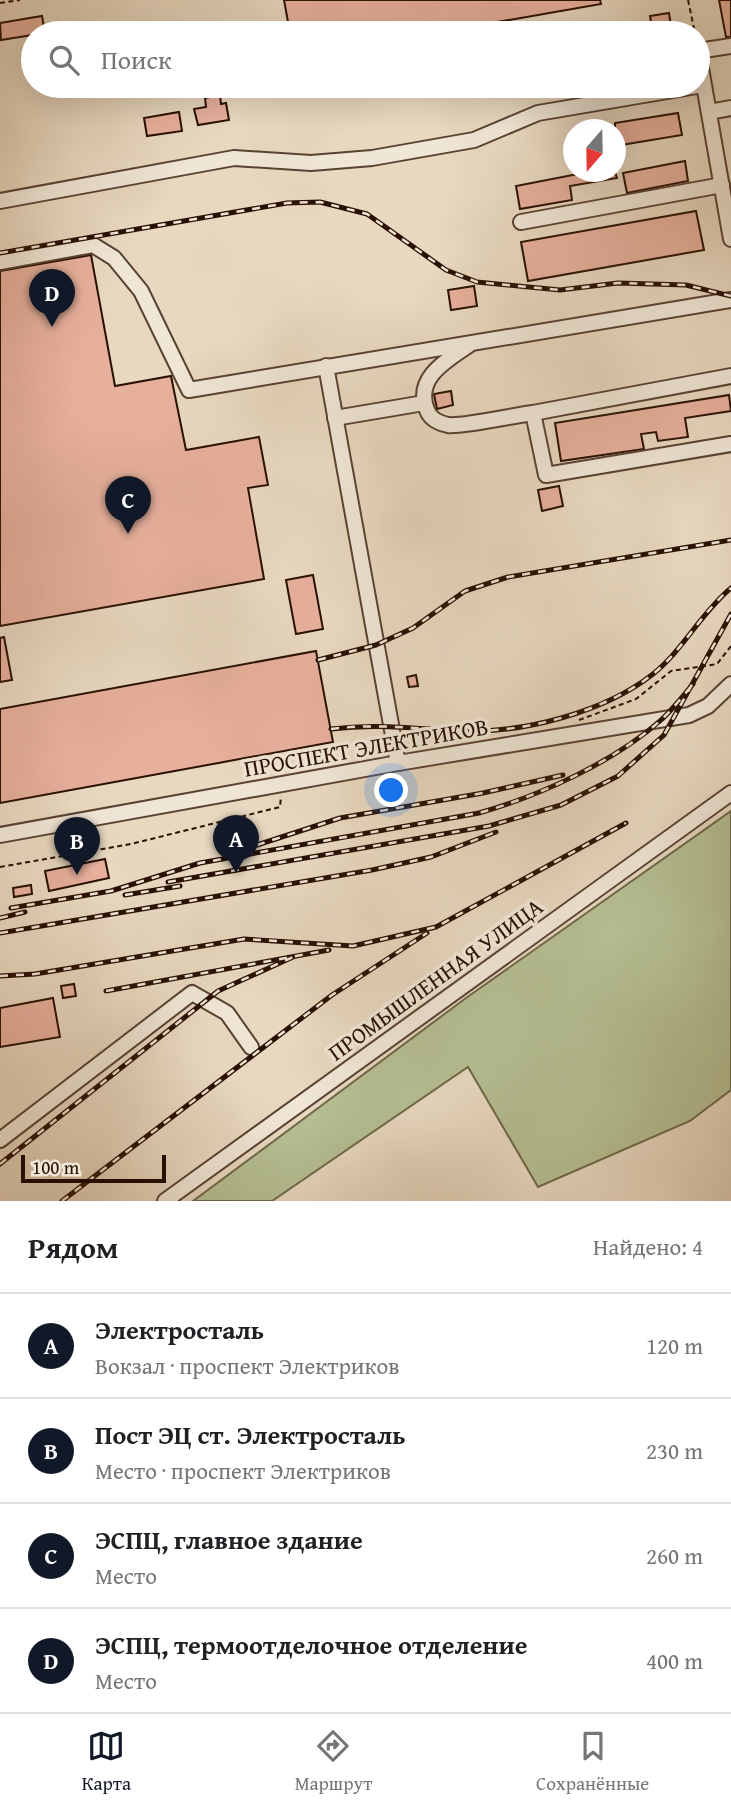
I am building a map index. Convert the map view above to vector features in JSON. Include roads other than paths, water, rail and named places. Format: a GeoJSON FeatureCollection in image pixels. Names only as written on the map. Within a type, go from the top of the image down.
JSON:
{"type":"FeatureCollection","features":[{"type":"Feature","properties":{"kind":"street"},"geometry":{"type":"LineString","coordinates":[[710,49],[731,46]]}},
{"type":"Feature","properties":{"kind":"street"},"geometry":{"type":"LineString","coordinates":[[0,201],[234,158],[311,163],[372,158],[474,140],[538,113],[625,98]]}},
{"type":"Feature","properties":{"kind":"street"},"geometry":{"type":"LineString","coordinates":[[704,98],[731,239]]}},
{"type":"Feature","properties":{"kind":"street"},"geometry":{"type":"LineString","coordinates":[[709,112],[731,108]]}},
{"type":"Feature","properties":{"kind":"street"},"geometry":{"type":"LineString","coordinates":[[521,222],[722,185]]}},
{"type":"Feature","properties":{"kind":"street"},"geometry":{"type":"LineString","coordinates":[[0,262],[93,245],[114,258],[141,291],[189,390],[731,300]]}},
{"type":"Feature","properties":{"kind":"street"},"geometry":{"type":"LineString","coordinates":[[473,342],[441,364],[428,380],[424,389],[424,402],[433,419],[449,425],[533,413],[731,376]]}},
{"type":"Feature","properties":{"kind":"street"},"geometry":{"type":"LineString","coordinates":[[326,366],[398,763]]}},
{"type":"Feature","properties":{"kind":"street"},"geometry":{"type":"LineString","coordinates":[[335,418],[424,402]]}},
{"type":"Feature","properties":{"kind":"street"},"geometry":{"type":"LineString","coordinates":[[533,413],[546,475],[731,444]]}},
{"type":"Feature","properties":{"kind":"street","name":"ПРОСПЕКТ ЭЛЕКТРИКОВ"},"geometry":{"type":"LineString","coordinates":[[0,835],[398,763],[690,715],[708,706],[731,684]]}},
{"type":"Feature","properties":{"kind":"street","name":"ПРОМЫШЛЕННАЯ УЛИЦА"},"geometry":{"type":"LineString","coordinates":[[166,1201],[731,793]]}},
{"type":"Feature","properties":{"kind":"street"},"geometry":{"type":"LineString","coordinates":[[0,1140],[192,993],[227,1013],[251,1046]]}},
{"type":"Feature","properties":{"kind":"railway"},"geometry":{"type":"LineString","coordinates":[[0,253],[287,203],[320,202],[367,214],[446,270],[477,282],[560,290],[618,283],[686,285],[731,296]]}},
{"type":"Feature","properties":{"kind":"railway"},"geometry":{"type":"LineString","coordinates":[[318,660],[376,645],[413,628],[465,591],[508,577],[731,540]]}},
{"type":"Feature","properties":{"kind":"railway"},"geometry":{"type":"LineString","coordinates":[[331,729],[381,726],[487,731],[563,718],[612,699],[653,674],[674,654],[710,609],[731,588]]}},
{"type":"Feature","properties":{"kind":"railway"},"geometry":{"type":"LineString","coordinates":[[168,882],[489,826],[561,805],[618,776],[664,735],[731,614]]}},
{"type":"Feature","properties":{"kind":"railway"},"geometry":{"type":"LineString","coordinates":[[11,908],[111,891],[200,863],[479,813],[502,806],[575,776],[621,750],[661,720],[693,684]]}},
{"type":"Feature","properties":{"kind":"railway"},"geometry":{"type":"LineString","coordinates":[[257,845],[340,818],[483,793],[563,775]]}},
{"type":"Feature","properties":{"kind":"railway"},"geometry":{"type":"LineString","coordinates":[[0,976],[35,974],[244,939],[353,946],[436,927],[626,823]]}},
{"type":"Feature","properties":{"kind":"railway"},"geometry":{"type":"LineString","coordinates":[[0,933],[372,870],[431,857],[496,832]]}},
{"type":"Feature","properties":{"kind":"railway"},"geometry":{"type":"LineString","coordinates":[[125,895],[180,886]]}},
{"type":"Feature","properties":{"kind":"railway"},"geometry":{"type":"LineString","coordinates":[[0,918],[25,912]]}},
{"type":"Feature","properties":{"kind":"railway"},"geometry":{"type":"LineString","coordinates":[[62,1201],[332,995],[427,933]]}},
{"type":"Feature","properties":{"kind":"railway"},"geometry":{"type":"LineString","coordinates":[[106,991],[329,950]]}},
{"type":"Feature","properties":{"kind":"railway"},"geometry":{"type":"LineString","coordinates":[[0,1164],[218,991],[293,957]]}},
{"type":"Feature","properties":{"kind":"place","name":"ЭСПЦ, термоотделочное отделение"},"geometry":{"type":"Point","coordinates":[52,327]}},
{"type":"Feature","properties":{"kind":"place","name":"ЭСПЦ, главное здание"},"geometry":{"type":"Point","coordinates":[128,534]}},
{"type":"Feature","properties":{"kind":"place","name":"Электросталь"},"geometry":{"type":"Point","coordinates":[236,873]}},
{"type":"Feature","properties":{"kind":"place","name":"Пост ЭЦ ст. Электросталь"},"geometry":{"type":"Point","coordinates":[77,875]}}]}
